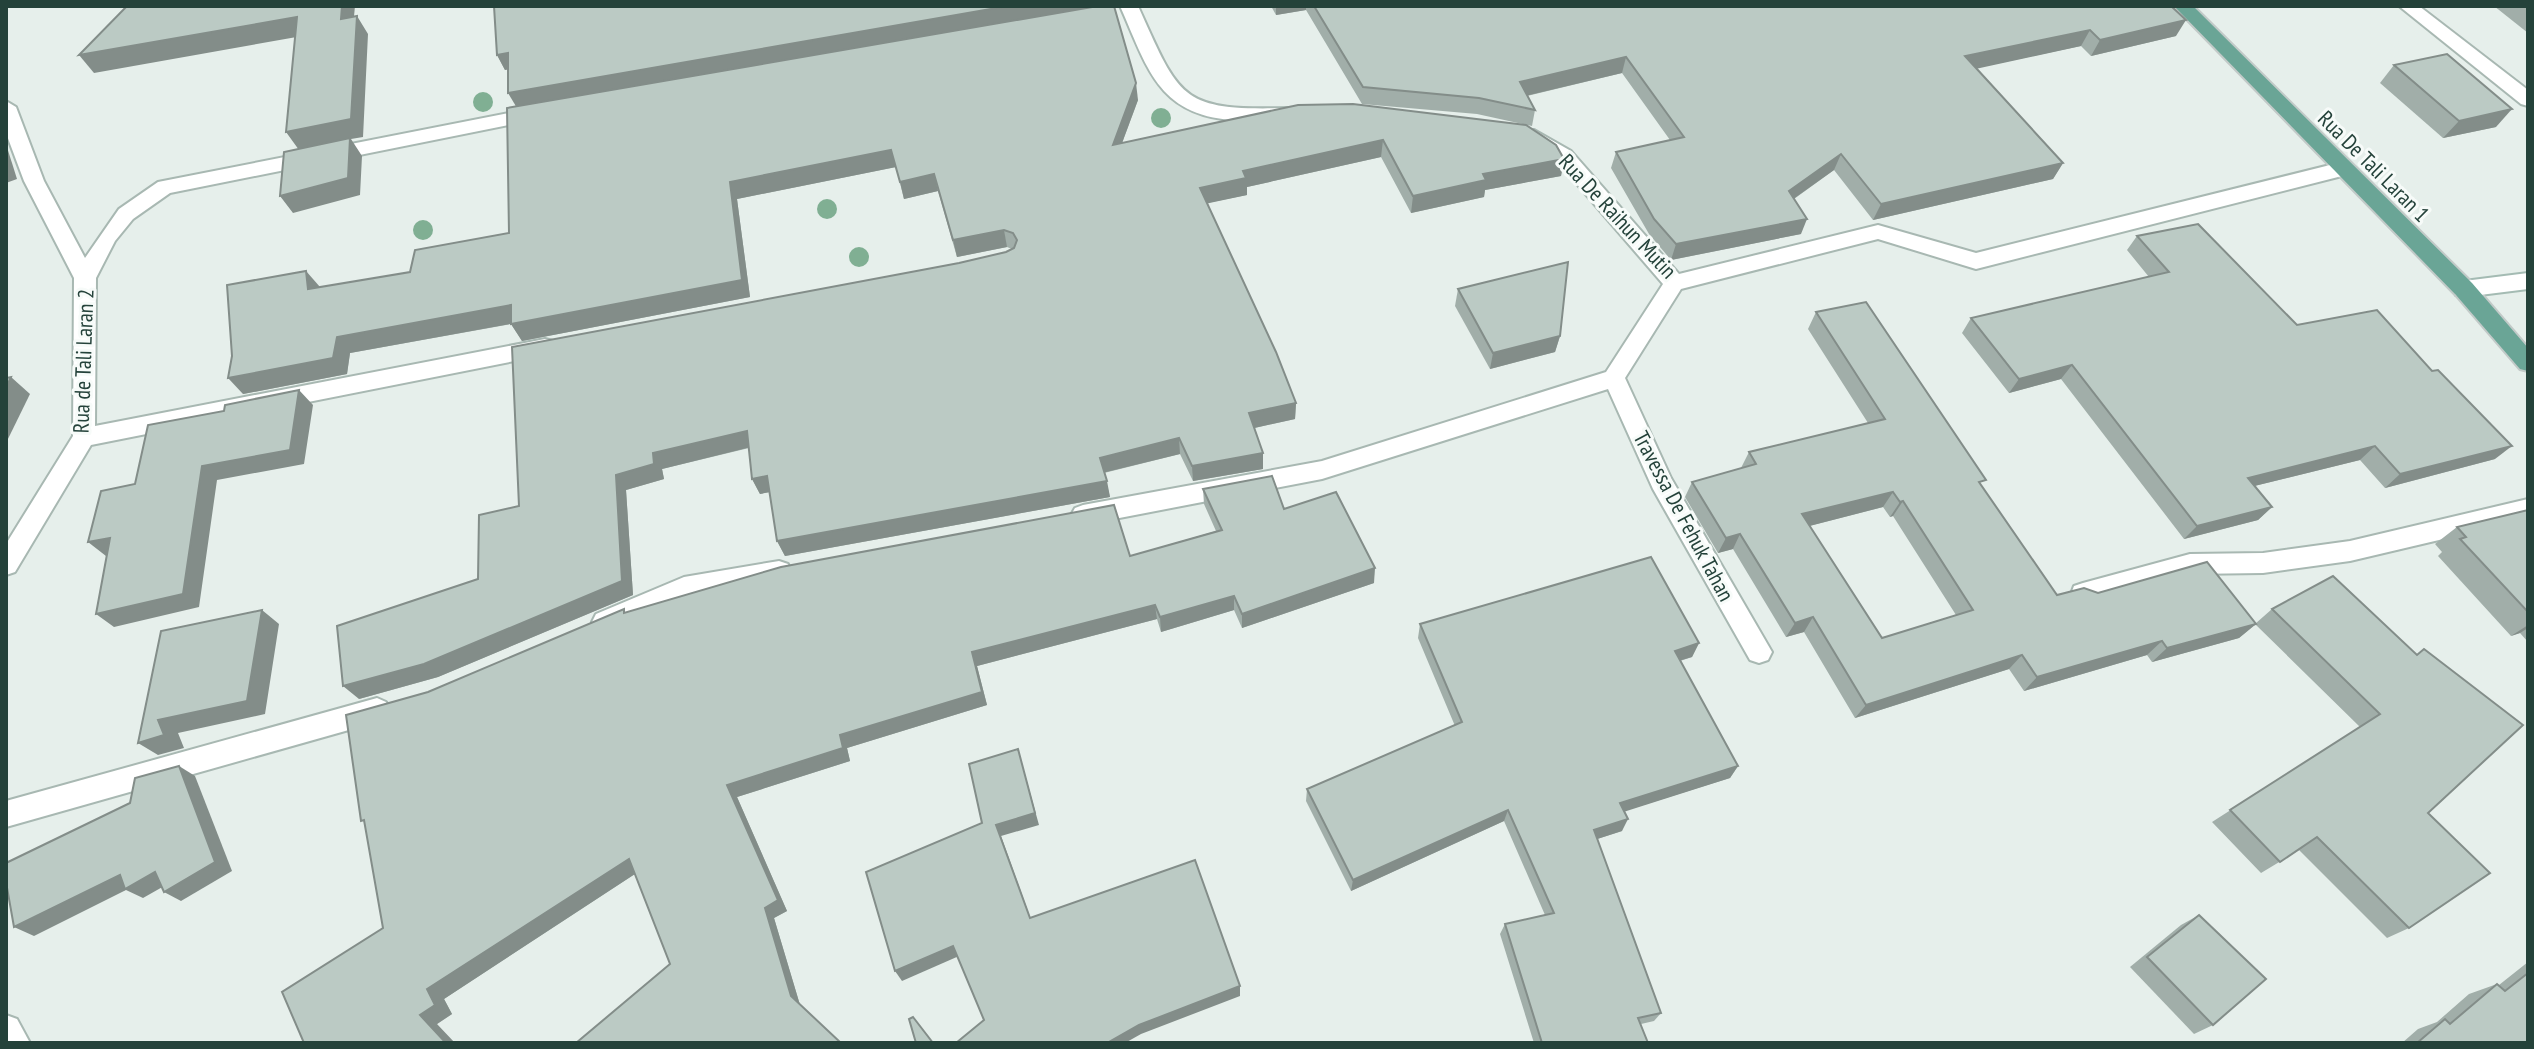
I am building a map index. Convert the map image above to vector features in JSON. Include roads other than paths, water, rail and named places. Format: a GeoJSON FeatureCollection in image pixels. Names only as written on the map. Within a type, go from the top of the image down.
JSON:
{"type":"FeatureCollection","features":[{"type":"Feature","properties":{"kind":"main road","name":"Rua De Tali Laran 1"},"geometry":{"type":"LineString","coordinates":[[2183,6],[2464,289],[2528,363]]}},
{"type":"Feature","properties":{"kind":"street"},"geometry":{"type":"LineString","coordinates":[[2408,6],[2528,100]]}},
{"type":"Feature","properties":{"kind":"street"},"geometry":{"type":"LineString","coordinates":[[1125,9],[1168,88],[1194,107],[1237,115],[1309,113]]}},
{"type":"Feature","properties":{"kind":"street","name":"Rua de Tali Laran 2"},"geometry":{"type":"LineString","coordinates":[[6,107],[34,181],[85,278],[84,437],[6,565]]}},
{"type":"Feature","properties":{"kind":"street"},"geometry":{"type":"LineString","coordinates":[[85,278],[110,229],[147,195],[165,187],[555,110]]}},
{"type":"Feature","properties":{"kind":"street","name":"Rua De Raihun Mutin"},"geometry":{"type":"LineString","coordinates":[[1514,131],[1547,143],[1564,156],[1674,283],[1878,232],[1976,261],[2342,169]]}},
{"type":"Feature","properties":{"kind":"street"},"geometry":{"type":"LineString","coordinates":[[2464,289],[2528,281]]}},
{"type":"Feature","properties":{"kind":"street"},"geometry":{"type":"LineString","coordinates":[[1066,519],[1322,470],[1614,378],[1674,283]]}},
{"type":"Feature","properties":{"kind":"street"},"geometry":{"type":"LineString","coordinates":[[84,437],[571,342]]}},
{"type":"Feature","properties":{"kind":"street","name":"Travessa De Fehuk Tahan"},"geometry":{"type":"LineString","coordinates":[[1614,378],[1661,482],[1759,652]]}},
{"type":"Feature","properties":{"kind":"street"},"geometry":{"type":"LineString","coordinates":[[2083,594],[2190,564],[2263,563],[2350,551],[2528,509]]}},
{"type":"Feature","properties":{"kind":"street"},"geometry":{"type":"LineString","coordinates":[[584,631],[684,588],[807,566]]}},
{"type":"Feature","properties":{"kind":"street"},"geometry":{"type":"LineString","coordinates":[[6,814],[397,704]]}},
{"type":"Feature","properties":{"kind":"street"},"geometry":{"type":"LineString","coordinates":[[6,1030],[15,1043]]}}]}
